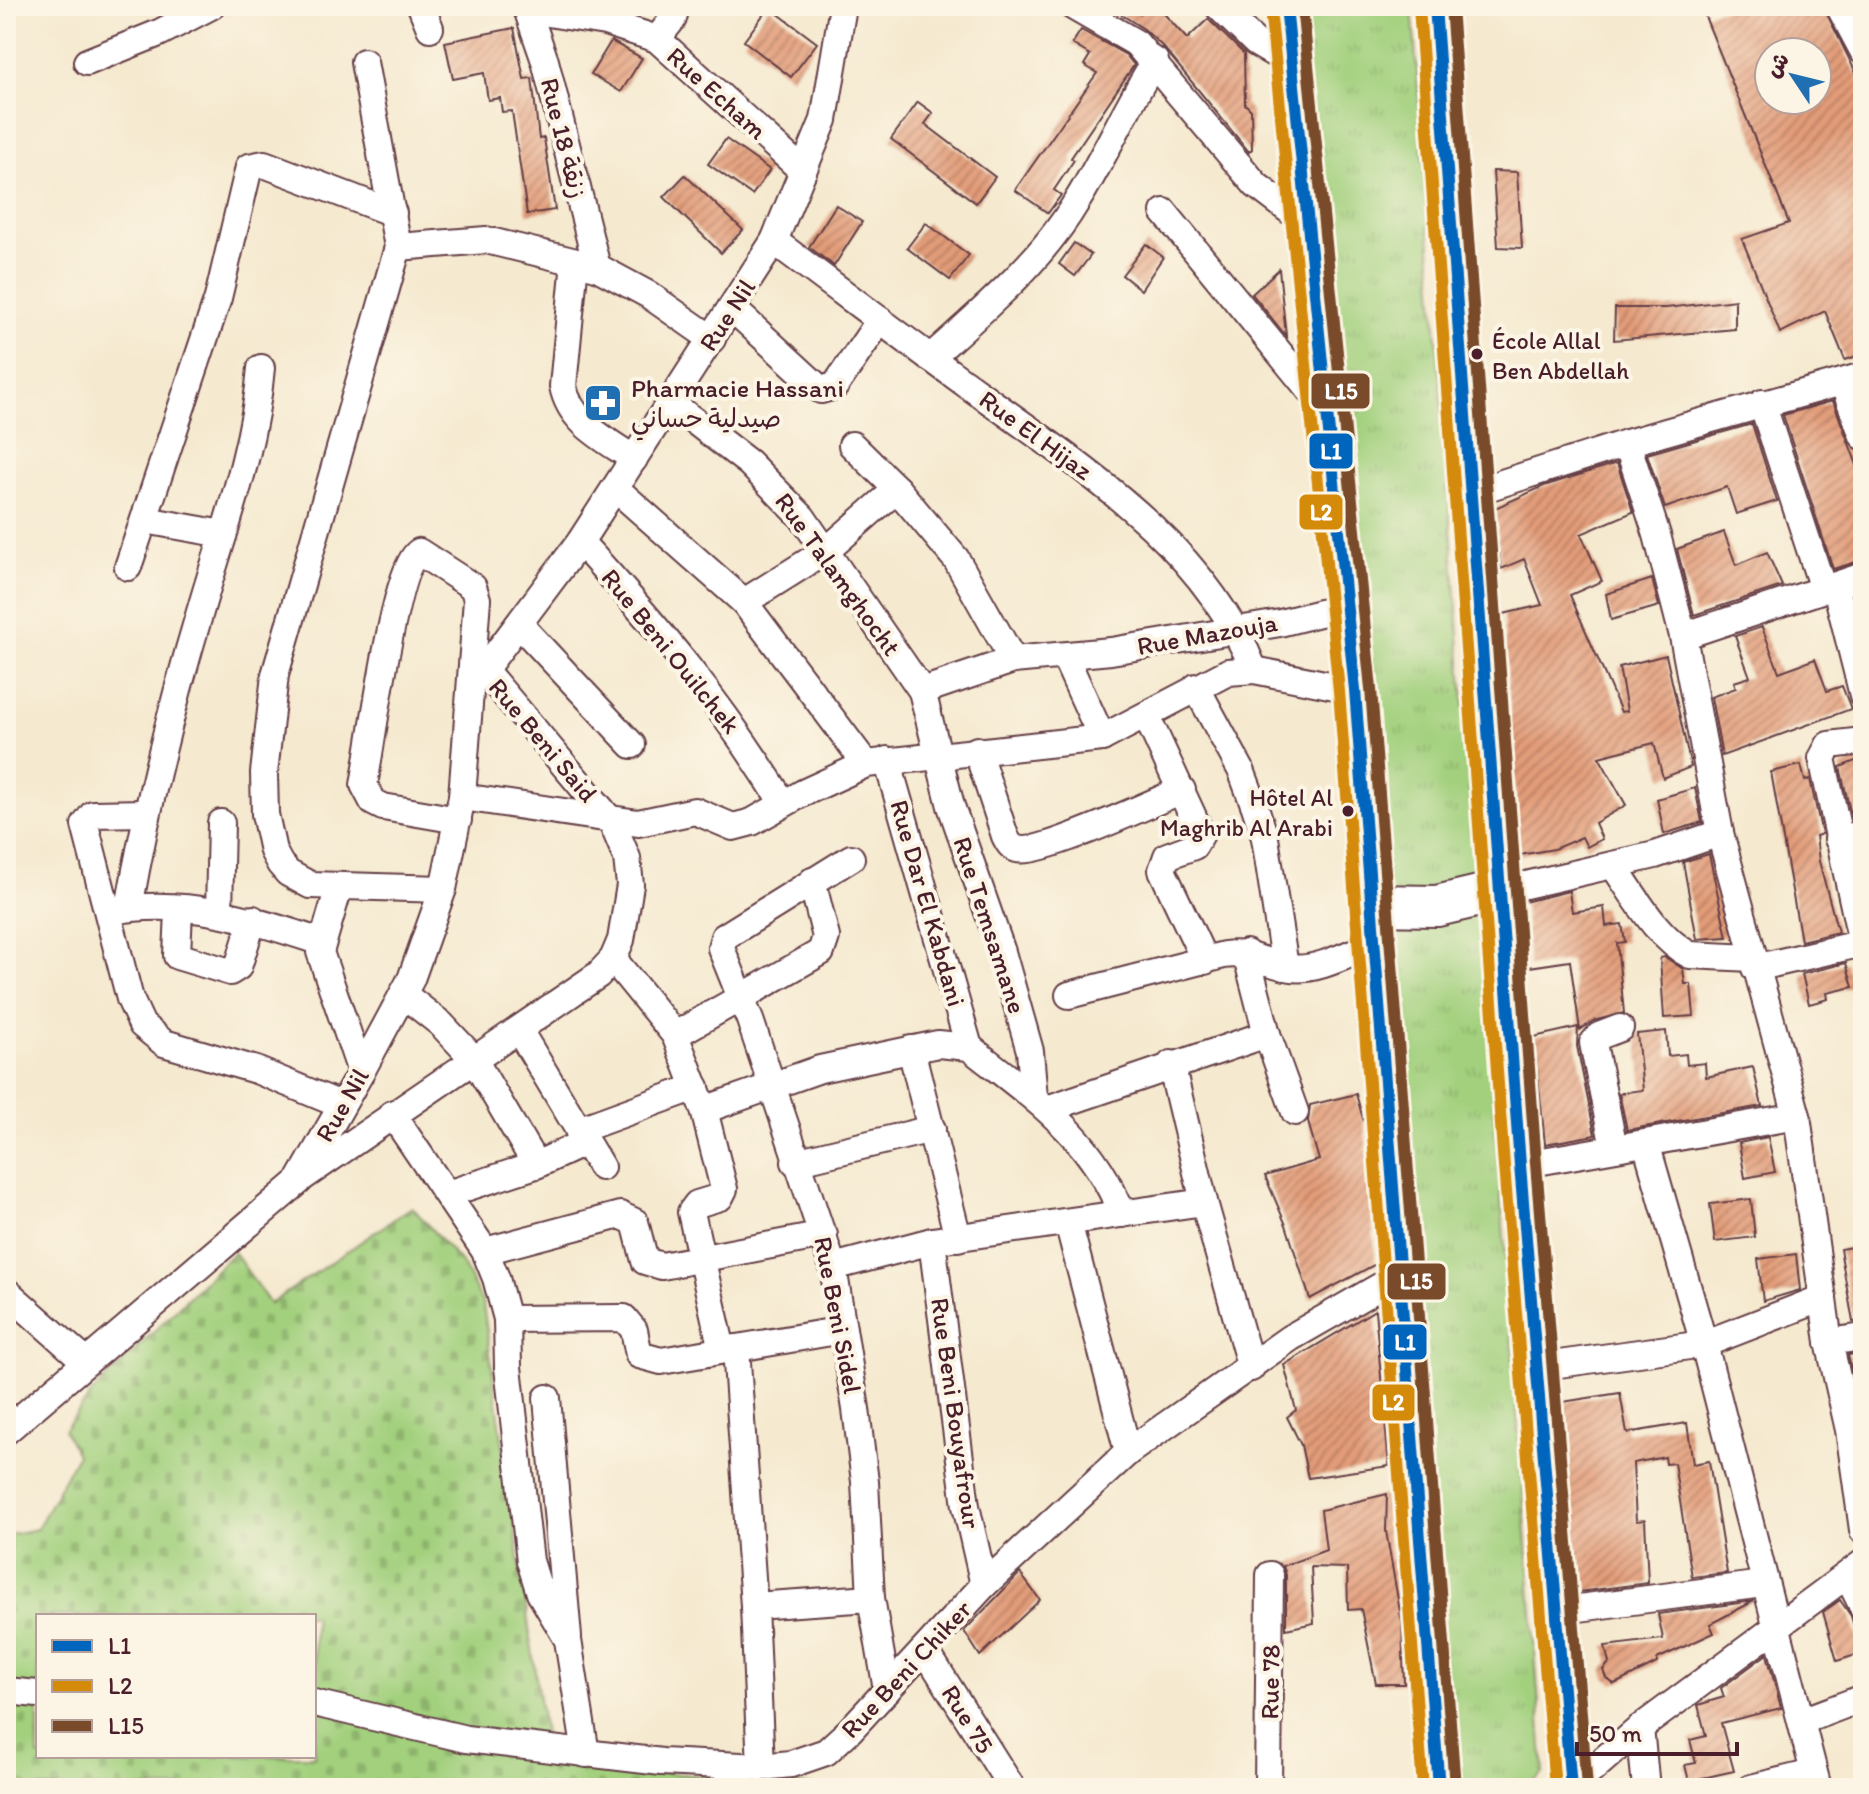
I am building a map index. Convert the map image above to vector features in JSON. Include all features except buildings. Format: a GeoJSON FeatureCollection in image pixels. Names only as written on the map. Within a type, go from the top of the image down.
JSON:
{"type":"FeatureCollection","features":[{"type":"Feature","properties":{"kind":"main road"},"geometry":{"type":"LineString","coordinates":[[1286,6],[1306,223],[1348,606],[1439,1788]]}},
{"type":"Feature","properties":{"kind":"main road"},"geometry":{"type":"LineString","coordinates":[[1435,6],[1520,1165],[1571,1788]]}},
{"type":"Feature","properties":{"kind":"main road"},"geometry":{"type":"LineString","coordinates":[[1372,905],[1437,906],[1500,891]]}},
{"type":"Feature","properties":{"kind":"street"},"geometry":{"type":"LineString","coordinates":[[87,62],[159,33],[211,6]]}},
{"type":"Feature","properties":{"kind":"street","name":"Rue Nil"},"geometry":{"type":"LineString","coordinates":[[6,1431],[299,1181],[403,994],[429,934],[443,889],[460,809],[479,664],[519,624],[580,542],[774,241],[824,120],[843,6]]}},
{"type":"Feature","properties":{"kind":"street"},"geometry":{"type":"LineString","coordinates":[[1072,6],[1119,31],[1155,61],[1261,191],[1306,223]]}},
{"type":"Feature","properties":{"kind":"street"},"geometry":{"type":"LineString","coordinates":[[1218,6],[1256,43],[1292,64]]}},
{"type":"Feature","properties":{"kind":"street"},"geometry":{"type":"LineString","coordinates":[[1839,6],[1863,51]]}},
{"type":"Feature","properties":{"kind":"street","name":"Rue Echam"},"geometry":{"type":"LineString","coordinates":[[528,8],[605,22],[669,21],[803,171]]}},
{"type":"Feature","properties":{"kind":"street","name":"Rue 18 زنقة"},"geometry":{"type":"LineString","coordinates":[[528,8],[586,265]]}},
{"type":"Feature","properties":{"kind":"street"},"geometry":{"type":"LineString","coordinates":[[930,358],[1008,285],[1076,204],[1155,61]]}},
{"type":"Feature","properties":{"kind":"street"},"geometry":{"type":"LineString","coordinates":[[364,62],[398,247],[275,675],[264,773],[268,834],[280,864],[288,873],[310,885],[443,889]]}},
{"type":"Feature","properties":{"kind":"street"},"geometry":{"type":"LineString","coordinates":[[128,567],[222,283],[249,167],[264,164],[393,213]]}},
{"type":"Feature","properties":{"kind":"street"},"geometry":{"type":"LineString","coordinates":[[1164,212],[1327,411]]}},
{"type":"Feature","properties":{"kind":"street"},"geometry":{"type":"LineString","coordinates":[[398,247],[486,240],[586,265],[649,295],[712,339]]}},
{"type":"Feature","properties":{"kind":"street","name":"Rue El Hijaz"},"geometry":{"type":"LineString","coordinates":[[774,241],[1061,451],[1152,525],[1182,556],[1238,629],[1254,670]]}},
{"type":"Feature","properties":{"kind":"street"},"geometry":{"type":"LineString","coordinates":[[586,265],[563,386],[566,404],[580,421],[634,459]]}},
{"type":"Feature","properties":{"kind":"street"},"geometry":{"type":"LineString","coordinates":[[732,308],[821,390],[835,386],[880,320]]}},
{"type":"Feature","properties":{"kind":"street"},"geometry":{"type":"LineString","coordinates":[[117,910],[253,436],[261,368]]}},
{"type":"Feature","properties":{"kind":"street"},"geometry":{"type":"LineString","coordinates":[[1471,493],[1762,403],[1853,380],[1863,436]]}},
{"type":"Feature","properties":{"kind":"street","name":"Rue Talamghocht"},"geometry":{"type":"LineString","coordinates":[[671,403],[749,463],[802,517],[922,691],[939,753]]}},
{"type":"Feature","properties":{"kind":"street"},"geometry":{"type":"LineString","coordinates":[[1762,403],[1829,589],[1863,695]]}},
{"type":"Feature","properties":{"kind":"street"},"geometry":{"type":"LineString","coordinates":[[1627,443],[1657,535],[1683,636],[1720,833],[1797,1116],[1829,1342],[1856,1428],[1863,1530]]}},
{"type":"Feature","properties":{"kind":"street"},"geometry":{"type":"LineString","coordinates":[[852,445],[897,489],[956,559],[1013,660]]}},
{"type":"Feature","properties":{"kind":"street"},"geometry":{"type":"LineString","coordinates":[[615,488],[744,602],[877,762]]}},
{"type":"Feature","properties":{"kind":"street"},"geometry":{"type":"LineString","coordinates":[[744,602],[827,550],[897,489]]}},
{"type":"Feature","properties":{"kind":"street"},"geometry":{"type":"LineString","coordinates":[[145,520],[223,534]]}},
{"type":"Feature","properties":{"kind":"street","name":"Rue Beni Ouilchek"},"geometry":{"type":"LineString","coordinates":[[580,542],[699,677],[737,729],[783,803]]}},
{"type":"Feature","properties":{"kind":"street"},"geometry":{"type":"LineString","coordinates":[[479,664],[476,592],[426,554],[414,555],[398,599],[364,785],[373,802],[383,807],[460,809],[612,822],[655,821],[695,811],[733,827],[752,822],[783,803],[877,762],[1102,738],[1228,672],[1254,670],[1355,690]]}},
{"type":"Feature","properties":{"kind":"street"},"geometry":{"type":"LineString","coordinates":[[1683,636],[1863,576]]}},
{"type":"Feature","properties":{"kind":"street","name":"Rue Mazouja"},"geometry":{"type":"LineString","coordinates":[[922,691],[1013,660],[1065,657],[1280,623],[1348,606]]}},
{"type":"Feature","properties":{"kind":"street"},"geometry":{"type":"LineString","coordinates":[[519,624],[632,745]]}},
{"type":"Feature","properties":{"kind":"street"},"geometry":{"type":"LineString","coordinates":[[1065,657],[1102,738]]}},
{"type":"Feature","properties":{"kind":"street","name":"Rue Beni Said"},"geometry":{"type":"LineString","coordinates":[[479,664],[612,822],[630,871],[627,910],[613,959]]}},
{"type":"Feature","properties":{"kind":"street"},"geometry":{"type":"LineString","coordinates":[[1196,687],[1241,770],[1259,817],[1285,967]]}},
{"type":"Feature","properties":{"kind":"street"},"geometry":{"type":"LineString","coordinates":[[1147,717],[1201,838],[1194,846],[1167,856],[1162,870],[1205,961]]}},
{"type":"Feature","properties":{"kind":"street"},"geometry":{"type":"LineString","coordinates":[[1613,865],[1649,916],[1681,951],[1754,963],[1862,943],[1850,836],[1824,751],[1829,745],[1863,741]]}},
{"type":"Feature","properties":{"kind":"street"},"geometry":{"type":"LineString","coordinates":[[977,750],[1005,836],[1011,846],[1019,850],[1036,847],[1182,790]]}},
{"type":"Feature","properties":{"kind":"street","name":"Rue Temsamane"},"geometry":{"type":"LineString","coordinates":[[939,753],[951,806],[1002,952],[1030,1051],[1040,1104]]}},
{"type":"Feature","properties":{"kind":"street","name":"Rue Dar El Kabdani"},"geometry":{"type":"LineString","coordinates":[[877,762],[969,1047]]}},
{"type":"Feature","properties":{"kind":"street"},"geometry":{"type":"LineString","coordinates":[[145,813],[93,814],[86,821],[117,910],[135,1014],[151,1034],[176,1047],[256,1070],[341,1105]]}},
{"type":"Feature","properties":{"kind":"street"},"geometry":{"type":"LineString","coordinates":[[219,912],[221,823]]}},
{"type":"Feature","properties":{"kind":"street"},"geometry":{"type":"LineString","coordinates":[[1500,891],[1613,865],[1720,833]]}},
{"type":"Feature","properties":{"kind":"street"},"geometry":{"type":"LineString","coordinates":[[675,1035],[815,957],[826,945],[812,881],[851,858]]}},
{"type":"Feature","properties":{"kind":"street","name":"Rue Beni Sidel"},"geometry":{"type":"LineString","coordinates":[[812,881],[724,937],[723,955],[772,1084],[795,1162],[824,1235],[833,1267],[865,1482],[871,1598],[887,1690]]}},
{"type":"Feature","properties":{"kind":"street"},"geometry":{"type":"LineString","coordinates":[[339,887],[321,942],[323,966],[361,1072]]}},
{"type":"Feature","properties":{"kind":"street"},"geometry":{"type":"LineString","coordinates":[[117,910],[219,912],[253,919],[321,942]]}},
{"type":"Feature","properties":{"kind":"street"},"geometry":{"type":"LineString","coordinates":[[179,910],[177,956],[230,972],[238,967],[253,919]]}},
{"type":"Feature","properties":{"kind":"street"},"geometry":{"type":"LineString","coordinates":[[1069,995],[1246,953],[1285,967],[1307,968],[1374,944]]}},
{"type":"Feature","properties":{"kind":"street"},"geometry":{"type":"LineString","coordinates":[[1246,953],[1267,1034],[1295,1112]]}},
{"type":"Feature","properties":{"kind":"street"},"geometry":{"type":"LineString","coordinates":[[299,1181],[473,1058],[520,1032],[598,975],[613,959],[675,1035],[700,1098],[724,1189],[720,1197],[697,1204],[691,1212],[729,1349],[754,1606],[761,1767]]}},
{"type":"Feature","properties":{"kind":"street"},"geometry":{"type":"LineString","coordinates":[[403,994],[441,1024],[473,1058],[536,1165]]}},
{"type":"Feature","properties":{"kind":"street"},"geometry":{"type":"LineString","coordinates":[[1614,1148],[1593,1043],[1599,1036],[1620,1028]]}},
{"type":"Feature","properties":{"kind":"street"},"geometry":{"type":"LineString","coordinates":[[520,1032],[601,1167]]}},
{"type":"Feature","properties":{"kind":"street"},"geometry":{"type":"LineString","coordinates":[[1040,1104],[1267,1034]]}},
{"type":"Feature","properties":{"kind":"street"},"geometry":{"type":"LineString","coordinates":[[447,1194],[536,1165],[582,1136],[700,1098],[772,1084],[820,1069],[911,1049],[949,1044],[969,1047],[1040,1104],[1099,1163],[1122,1214]]}},
{"type":"Feature","properties":{"kind":"street","name":"Rue Beni Bouyafrour"},"geometry":{"type":"LineString","coordinates":[[911,1049],[932,1129],[945,1240],[966,1506],[984,1585]]}},
{"type":"Feature","properties":{"kind":"street"},"geometry":{"type":"LineString","coordinates":[[1171,1064],[1204,1202],[1251,1368]]}},
{"type":"Feature","properties":{"kind":"street"},"geometry":{"type":"LineString","coordinates":[[392,1114],[485,1251],[507,1319],[508,1367],[530,1561],[540,1593],[568,1640]]}},
{"type":"Feature","properties":{"kind":"street"},"geometry":{"type":"LineString","coordinates":[[1520,1165],[1797,1116]]}},
{"type":"Feature","properties":{"kind":"street"},"geometry":{"type":"LineString","coordinates":[[795,1162],[932,1129]]}},
{"type":"Feature","properties":{"kind":"street"},"geometry":{"type":"LineString","coordinates":[[1646,1143],[1704,1344],[1815,1780],[1751,1788]]}},
{"type":"Feature","properties":{"kind":"street"},"geometry":{"type":"LineString","coordinates":[[833,1267],[945,1240],[1204,1202]]}},
{"type":"Feature","properties":{"kind":"street"},"geometry":{"type":"LineString","coordinates":[[485,1251],[620,1215],[635,1222],[643,1258],[649,1264],[662,1266],[824,1235]]}},
{"type":"Feature","properties":{"kind":"street"},"geometry":{"type":"LineString","coordinates":[[1068,1222],[1128,1452]]}},
{"type":"Feature","properties":{"kind":"street","name":"Rue Beni Chiker"},"geometry":{"type":"LineString","coordinates":[[316,1703],[466,1739],[586,1754],[761,1767],[810,1760],[826,1752],[984,1585],[1128,1452],[1290,1338],[1400,1275]]}},
{"type":"Feature","properties":{"kind":"street"},"geometry":{"type":"LineString","coordinates":[[6,1291],[86,1362]]}},
{"type":"Feature","properties":{"kind":"street"},"geometry":{"type":"LineString","coordinates":[[1537,1367],[1704,1344],[1823,1298]]}},
{"type":"Feature","properties":{"kind":"street"},"geometry":{"type":"LineString","coordinates":[[507,1319],[624,1318],[634,1330],[639,1355],[654,1360],[843,1330]]}},
{"type":"Feature","properties":{"kind":"street"},"geometry":{"type":"LineString","coordinates":[[1829,1342],[1863,1337]]}},
{"type":"Feature","properties":{"kind":"street"},"geometry":{"type":"LineString","coordinates":[[547,1398],[568,1640],[586,1754]]}},
{"type":"Feature","properties":{"kind":"street"},"geometry":{"type":"LineString","coordinates":[[1863,1548],[1858,1568],[1863,1607]]}},
{"type":"Feature","properties":{"kind":"street"},"geometry":{"type":"LineString","coordinates":[[1571,1788],[1640,1728],[1858,1568]]}},
{"type":"Feature","properties":{"kind":"street","name":"Rue 78"},"geometry":{"type":"LineString","coordinates":[[1268,1788],[1270,1575]]}},
{"type":"Feature","properties":{"kind":"street"},"geometry":{"type":"LineString","coordinates":[[1556,1611],[1763,1584]]}},
{"type":"Feature","properties":{"kind":"street"},"geometry":{"type":"LineString","coordinates":[[754,1606],[871,1598]]}},
{"type":"Feature","properties":{"kind":"street","name":"Rue 75"},"geometry":{"type":"LineString","coordinates":[[925,1650],[1012,1788]]}},
{"type":"Feature","properties":{"kind":"street"},"geometry":{"type":"LineString","coordinates":[[6,1691],[36,1694]]}},
{"type":"Feature","properties":{"kind":"street"},"geometry":{"type":"LineString","coordinates":[[1802,1721],[1863,1698]]}},
{"type":"Feature","properties":{"kind":"street"},"geometry":{"type":"LineString","coordinates":[[1640,1728],[1646,1788]]}},
{"type":"Feature","properties":{"kind":"green space"},"geometry":{"type":"Polygon","coordinates":[[[1294,6],[1412,6],[1544,1773],[1524,1788],[1455,1788],[1294,6]]]}},
{"type":"Feature","properties":{"kind":"green space"},"geometry":{"type":"Polygon","coordinates":[[[412,1207],[463,1265],[483,1304],[548,1762],[833,1788],[6,1788],[6,1535],[37,1529],[77,1455],[64,1430],[93,1392],[234,1252],[270,1304],[412,1207]]]}},
{"type":"Feature","properties":{"kind":"transit line","name":"L1"},"geometry":{"type":"LineString","coordinates":[[1286,6],[1355,690],[1439,1788]]}},
{"type":"Feature","properties":{"kind":"transit line","name":"L15"},"geometry":{"type":"LineString","coordinates":[[1302,6],[1371,689],[1455,1787]]}},
{"type":"Feature","properties":{"kind":"transit line","name":"L1"},"geometry":{"type":"LineString","coordinates":[[1435,6],[1520,1165],[1571,1788]]}},
{"type":"Feature","properties":{"kind":"transit line","name":"L15"},"geometry":{"type":"LineString","coordinates":[[1451,6],[1536,1164],[1587,1787]]}},
{"type":"Feature","properties":{"kind":"transit line","name":"L2"},"geometry":{"type":"LineString","coordinates":[[1419,7],[1504,1166],[1555,1788]]}},
{"type":"Feature","properties":{"kind":"transit line","name":"L2"},"geometry":{"type":"LineString","coordinates":[[1270,8],[1339,691],[1423,1788]]}},
{"type":"Feature","properties":{"kind":"place","name":"École Allal Ben Abdellah"},"geometry":{"type":"Point","coordinates":[1477,354]}},
{"type":"Feature","properties":{"kind":"place","name":"Pharmacie Hassani صيدلية حساني"},"geometry":{"type":"Point","coordinates":[603,403]}},
{"type":"Feature","properties":{"kind":"place","name":"Hôtel Al Maghrib Al Arabi"},"geometry":{"type":"Point","coordinates":[1348,811]}}]}
